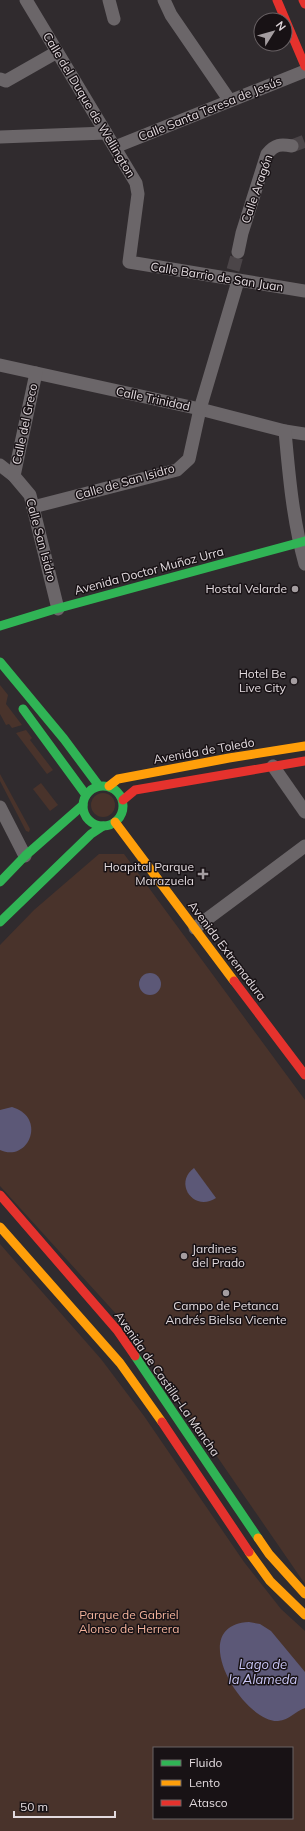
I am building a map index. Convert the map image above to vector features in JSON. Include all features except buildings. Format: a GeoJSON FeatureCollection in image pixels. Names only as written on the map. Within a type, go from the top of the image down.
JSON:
{"type":"FeatureCollection","features":[{"type":"Feature","properties":{"kind":"main road"},"geometry":{"type":"LineString","coordinates":[[277,0],[305,66]]}},
{"type":"Feature","properties":{"kind":"main road"},"geometry":{"type":"LineString","coordinates":[[303,0],[305,4]]}},
{"type":"Feature","properties":{"kind":"main road","name":"Avenida Doctor Muñoz Urra"},"geometry":{"type":"LineString","coordinates":[[0,626],[302,541]]}},
{"type":"Feature","properties":{"kind":"main road"},"geometry":{"type":"LineString","coordinates":[[0,662],[64,739],[99,786]]}},
{"type":"Feature","properties":{"kind":"main road"},"geometry":{"type":"LineString","coordinates":[[17,700],[86,795]]}},
{"type":"Feature","properties":{"kind":"main road","name":"Avenida de Toledo"},"geometry":{"type":"LineString","coordinates":[[109,786],[118,779],[229,758],[305,746]]}},
{"type":"Feature","properties":{"kind":"main road"},"geometry":{"type":"LineString","coordinates":[[123,800],[135,790],[305,761]]}},
{"type":"Feature","properties":{"kind":"main road"},"geometry":{"type":"LineString","coordinates":[[0,922],[91,834],[103,826],[115,822],[122,813],[123,800],[118,791],[109,786],[99,786],[93,788],[86,795],[83,805],[84,812],[89,820],[97,825],[103,826]]}},
{"type":"Feature","properties":{"kind":"main road"},"geometry":{"type":"LineString","coordinates":[[0,882],[25,856],[83,805]]}},
{"type":"Feature","properties":{"kind":"main road","name":"Avenida Extremadura"},"geometry":{"type":"LineString","coordinates":[[115,822],[305,1075]]}},
{"type":"Feature","properties":{"kind":"main road","name":"Avenida de Castilla-La Mancha"},"geometry":{"type":"LineString","coordinates":[[0,1195],[117,1330],[269,1554],[305,1594]]}},
{"type":"Feature","properties":{"kind":"main road","name":"Avenida de Castilla-La Mancha"},"geometry":{"type":"LineString","coordinates":[[0,1227],[120,1363],[145,1397],[256,1562],[286,1598],[305,1615]]}},
{"type":"Feature","properties":{"kind":"street","name":"Calle del Duque de Wellington"},"geometry":{"type":"LineString","coordinates":[[26,0],[136,183],[138,194],[129,262]]}},
{"type":"Feature","properties":{"kind":"street"},"geometry":{"type":"LineString","coordinates":[[108,0],[114,19]]}},
{"type":"Feature","properties":{"kind":"street"},"geometry":{"type":"LineString","coordinates":[[164,0],[171,15],[230,101]]}},
{"type":"Feature","properties":{"kind":"street"},"geometry":{"type":"LineString","coordinates":[[0,79],[6,81],[57,52]]}},
{"type":"Feature","properties":{"kind":"street","name":"Calle Santa Teresa de Jesús"},"geometry":{"type":"LineString","coordinates":[[115,147],[305,71]]}},
{"type":"Feature","properties":{"kind":"street"},"geometry":{"type":"LineString","coordinates":[[0,137],[106,133]]}},
{"type":"Feature","properties":{"kind":"street","name":"Calle Aragón"},"geometry":{"type":"LineString","coordinates":[[238,252],[242,233],[267,154],[272,148],[281,144],[292,146]]}},
{"type":"Feature","properties":{"kind":"street","name":"Calle Barrio de San Juan"},"geometry":{"type":"LineString","coordinates":[[129,262],[234,277],[305,291]]}},
{"type":"Feature","properties":{"kind":"street","name":"Calle de San Isidro"},"geometry":{"type":"LineString","coordinates":[[33,507],[177,470],[189,459],[200,409],[234,277]]}},
{"type":"Feature","properties":{"kind":"street","name":"Calle Trinidad"},"geometry":{"type":"LineString","coordinates":[[0,365],[200,409],[285,431],[305,434]]}},
{"type":"Feature","properties":{"kind":"street","name":"Calle del Greco"},"geometry":{"type":"LineString","coordinates":[[14,476],[36,373]]}},
{"type":"Feature","properties":{"kind":"street"},"geometry":{"type":"LineString","coordinates":[[285,431],[290,484],[302,541],[305,564]]}},
{"type":"Feature","properties":{"kind":"street","name":"Calle San Isidro"},"geometry":{"type":"LineString","coordinates":[[0,465],[14,476],[30,495],[58,609]]}},
{"type":"Feature","properties":{"kind":"street"},"geometry":{"type":"LineString","coordinates":[[272,766],[305,812]]}},
{"type":"Feature","properties":{"kind":"street"},"geometry":{"type":"LineString","coordinates":[[0,807],[25,856]]}},
{"type":"Feature","properties":{"kind":"street"},"geometry":{"type":"LineString","coordinates":[[195,928],[305,846]]}},
{"type":"Feature","properties":{"kind":"green space"},"geometry":{"type":"Polygon","coordinates":[[[0,685],[8,695],[6,704],[22,725],[12,728],[9,724],[6,725],[0,714],[0,685]]]}},
{"type":"Feature","properties":{"kind":"green space"},"geometry":{"type":"Polygon","coordinates":[[[26,730],[32,738],[30,740],[53,770],[47,774],[16,733],[26,730]]]}},
{"type":"Feature","properties":{"kind":"green space"},"geometry":{"type":"Polygon","coordinates":[[[0,774],[30,829],[29,832],[26,831],[0,781],[0,774]]]}},
{"type":"Feature","properties":{"kind":"green space"},"geometry":{"type":"Polygon","coordinates":[[[41,783],[58,805],[50,811],[33,789],[41,783]]]}},
{"type":"Feature","properties":{"kind":"green space"},"geometry":{"type":"Polygon","coordinates":[[[103,793],[112,796],[115,805],[112,814],[103,817],[94,814],[91,805],[94,796],[103,793]]]}},
{"type":"Feature","properties":{"kind":"green space","name":"Jardines del Prado"},"geometry":{"type":"Polygon","coordinates":[[[99,854],[124,854],[305,1100],[305,1584],[127,1326],[0,1186],[0,945],[34,910],[99,854]],[[148,973],[139,980],[139,987],[144,993],[161,986],[160,979],[148,973]]]}},
{"type":"Feature","properties":{"kind":"green space","name":"Parque de Gabriel Alonso de Herrera"},"geometry":{"type":"Polygon","coordinates":[[[0,1244],[101,1359],[144,1416],[244,1562],[281,1609],[305,1631],[305,1831],[0,1831],[0,1244]]]}},
{"type":"Feature","properties":{"kind":"water"},"geometry":{"type":"Polygon","coordinates":[[[150,973],[158,976],[161,984],[158,992],[150,995],[142,992],[139,984],[142,976],[150,973]]]}},
{"type":"Feature","properties":{"kind":"water"},"geometry":{"type":"Polygon","coordinates":[[[12,1107],[23,1112],[29,1120],[31,1128],[30,1137],[26,1145],[19,1150],[10,1152],[0,1150],[0,1110],[12,1107]]]}},
{"type":"Feature","properties":{"kind":"water"},"geometry":{"type":"Polygon","coordinates":[[[194,1168],[216,1198],[208,1202],[200,1202],[189,1194],[185,1181],[188,1174],[194,1168]]]}},
{"type":"Feature","properties":{"kind":"water","name":"Lago de la Alameda"},"geometry":{"type":"Polygon","coordinates":[[[249,1622],[260,1624],[271,1631],[305,1672],[305,1708],[286,1719],[278,1721],[264,1717],[250,1707],[236,1691],[226,1673],[220,1655],[221,1639],[230,1627],[249,1622]]]}},
{"type":"Feature","properties":{"kind":"tunnel"},"geometry":{"type":"LineString","coordinates":[[292,146],[305,141]]}},
{"type":"Feature","properties":{"kind":"tunnel"},"geometry":{"type":"LineString","coordinates":[[233,270],[238,252]]}},
{"type":"Feature","properties":{"kind":"traffic: fast"},"geometry":{"type":"LineString","coordinates":[[0,626],[52,610],[305,541]]}},
{"type":"Feature","properties":{"kind":"traffic: fast"},"geometry":{"type":"LineString","coordinates":[[0,662],[64,739],[99,786]]}},
{"type":"Feature","properties":{"kind":"traffic: fast"},"geometry":{"type":"LineString","coordinates":[[23,709],[86,795]]}},
{"type":"Feature","properties":{"kind":"traffic: fast"},"geometry":{"type":"LineString","coordinates":[[107,786],[114,789],[120,795],[123,806],[122,814],[114,823],[107,826],[99,826],[92,823],[84,814],[83,802],[86,795],[95,787],[107,786]]}},
{"type":"Feature","properties":{"kind":"traffic: fast"},"geometry":{"type":"LineString","coordinates":[[0,882],[25,856],[83,805]]}},
{"type":"Feature","properties":{"kind":"traffic: fast"},"geometry":{"type":"LineString","coordinates":[[0,922],[91,834],[103,826]]}},
{"type":"Feature","properties":{"kind":"traffic: fast"},"geometry":{"type":"LineString","coordinates":[[135,1356],[258,1538]]}},
{"type":"Feature","properties":{"kind":"traffic: slow"},"geometry":{"type":"LineString","coordinates":[[109,786],[118,779],[229,758],[305,746]]}},
{"type":"Feature","properties":{"kind":"traffic: slow"},"geometry":{"type":"LineString","coordinates":[[115,822],[234,981]]}},
{"type":"Feature","properties":{"kind":"traffic: slow"},"geometry":{"type":"LineString","coordinates":[[0,1227],[120,1363],[162,1422]]}},
{"type":"Feature","properties":{"kind":"traffic: slow"},"geometry":{"type":"LineString","coordinates":[[258,1538],[269,1554],[305,1594]]}},
{"type":"Feature","properties":{"kind":"traffic: slow"},"geometry":{"type":"LineString","coordinates":[[249,1552],[270,1581],[305,1615]]}},
{"type":"Feature","properties":{"kind":"traffic: jam"},"geometry":{"type":"LineString","coordinates":[[277,0],[305,66]]}},
{"type":"Feature","properties":{"kind":"traffic: jam"},"geometry":{"type":"LineString","coordinates":[[303,0],[305,4]]}},
{"type":"Feature","properties":{"kind":"traffic: jam"},"geometry":{"type":"LineString","coordinates":[[123,800],[135,790],[305,761]]}},
{"type":"Feature","properties":{"kind":"traffic: jam"},"geometry":{"type":"LineString","coordinates":[[234,981],[305,1075]]}},
{"type":"Feature","properties":{"kind":"traffic: jam"},"geometry":{"type":"LineString","coordinates":[[0,1195],[117,1330],[135,1356]]}},
{"type":"Feature","properties":{"kind":"traffic: jam"},"geometry":{"type":"LineString","coordinates":[[162,1422],[249,1552]]}},
{"type":"Feature","properties":{"kind":"place","name":"Hostal Velarde"},"geometry":{"type":"Point","coordinates":[295,589]}},
{"type":"Feature","properties":{"kind":"place","name":"Hotel Be Live City"},"geometry":{"type":"Point","coordinates":[294,681]}},
{"type":"Feature","properties":{"kind":"place","name":"Hoapital Parque Marazuela"},"geometry":{"type":"Point","coordinates":[203,874]}},
{"type":"Feature","properties":{"kind":"place","name":"Jardines del Prado"},"geometry":{"type":"Point","coordinates":[184,1256]}},
{"type":"Feature","properties":{"kind":"place","name":"Campo de Petanca Andrés Bielsa Vicente"},"geometry":{"type":"Point","coordinates":[226,1293]}}]}
